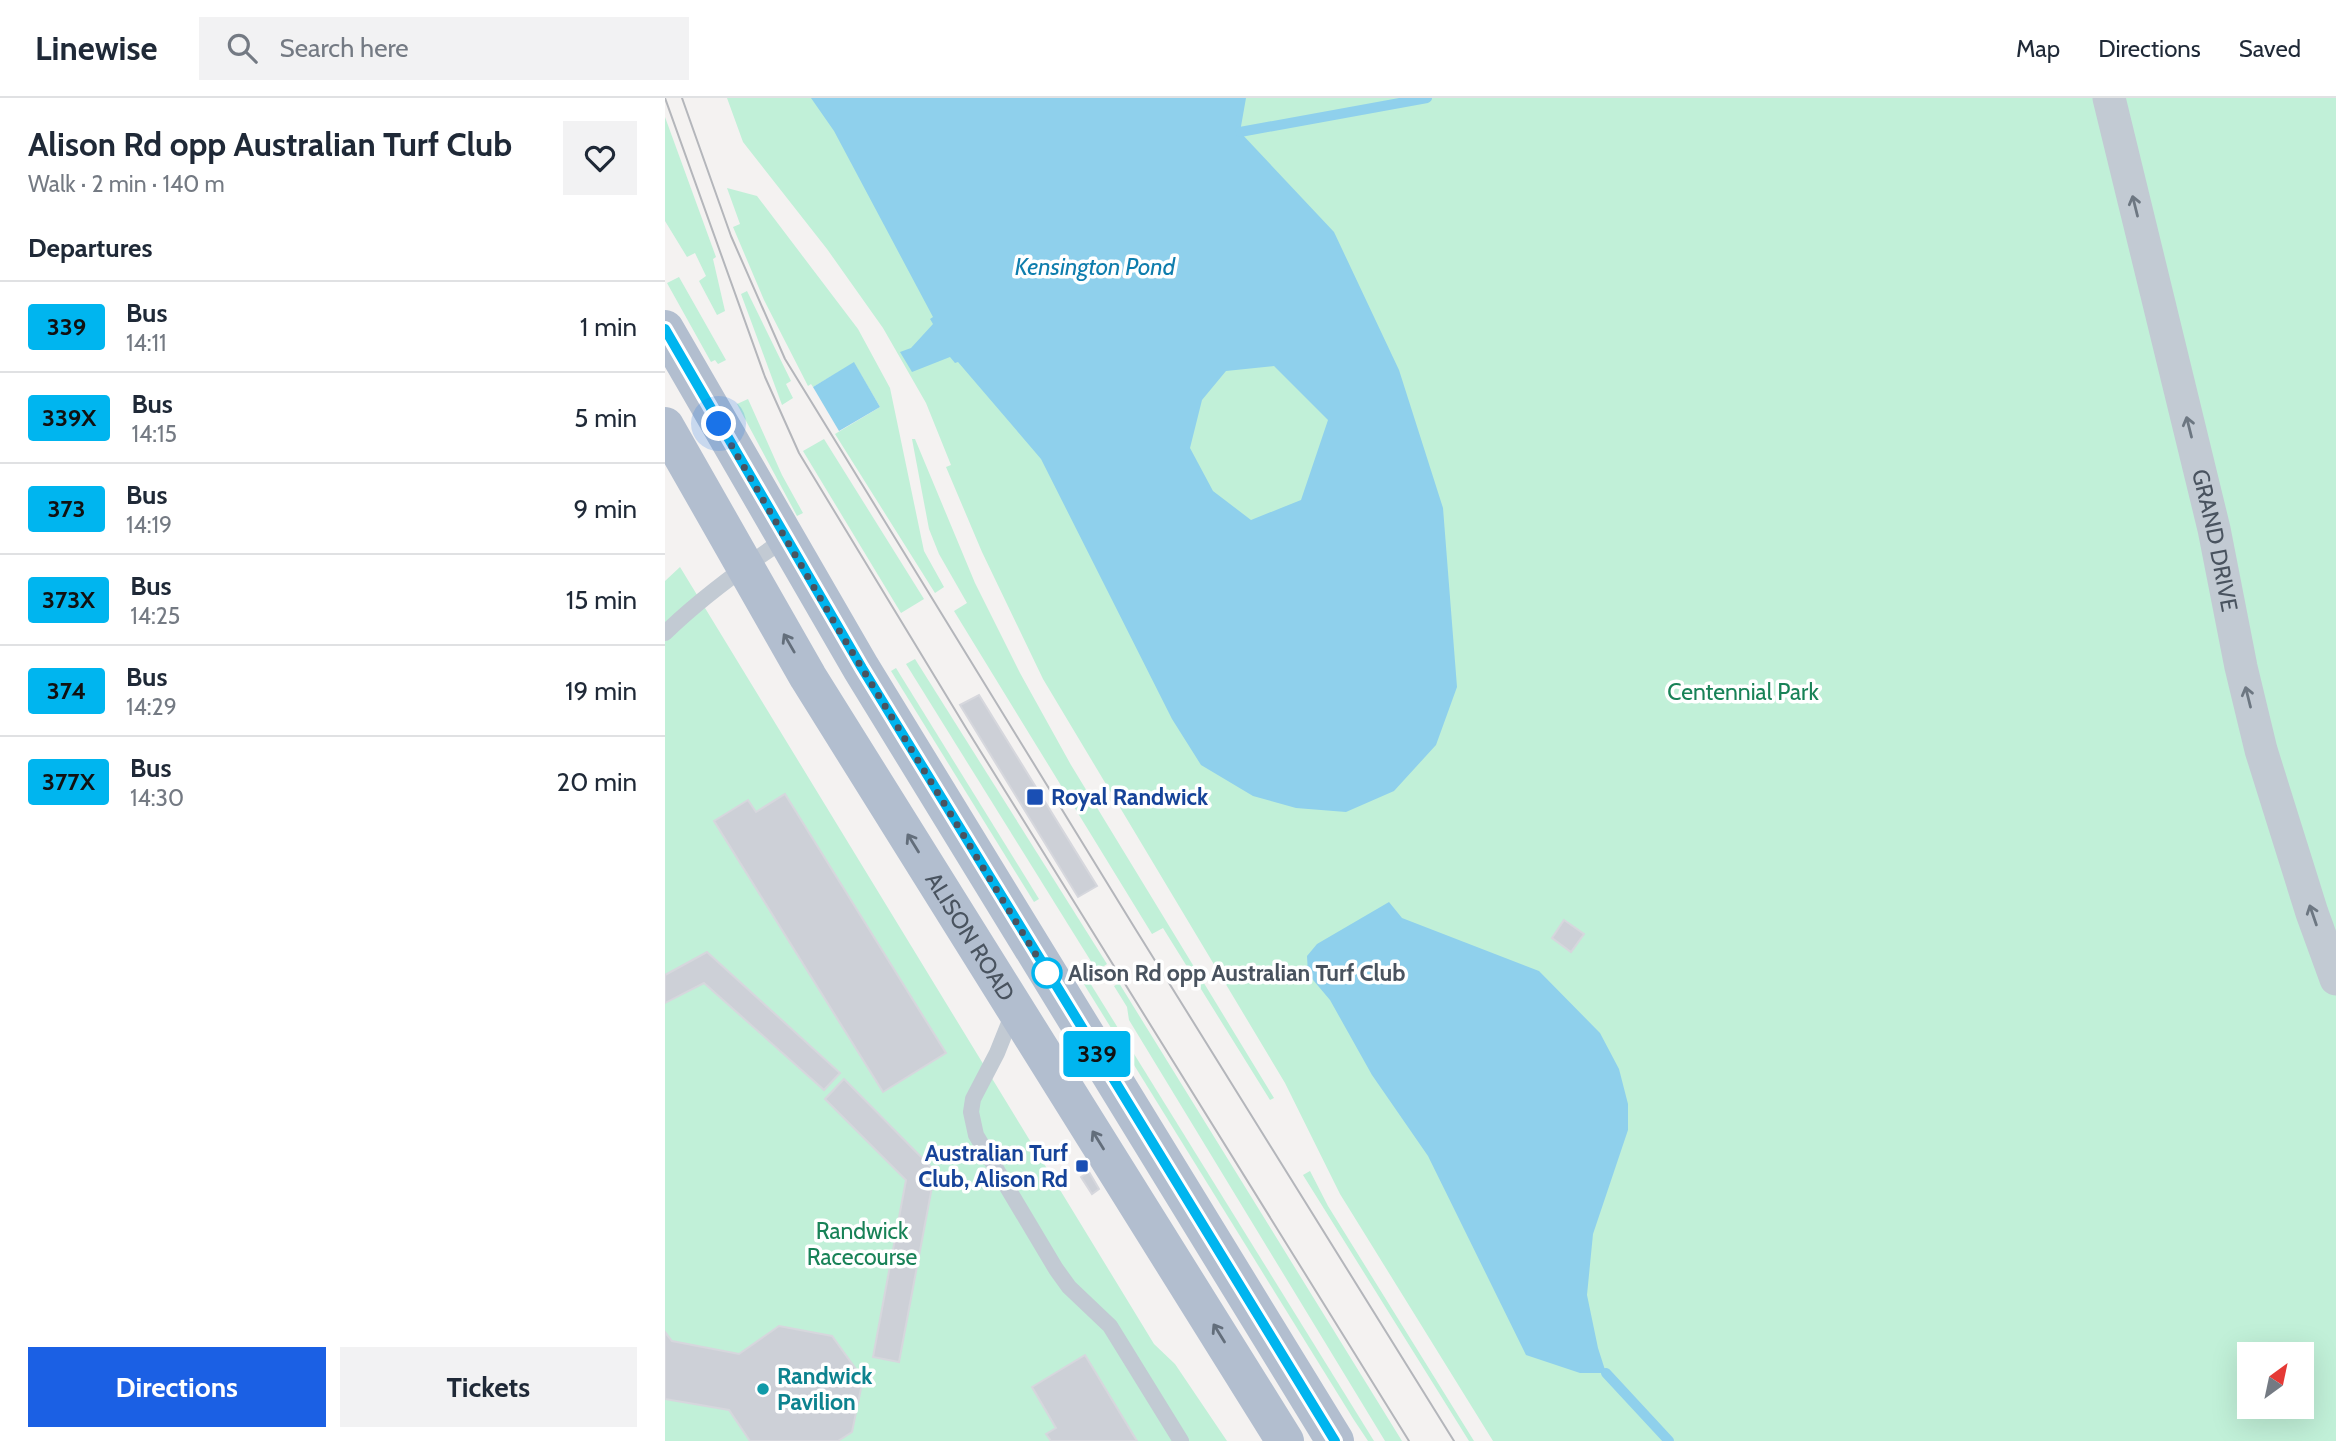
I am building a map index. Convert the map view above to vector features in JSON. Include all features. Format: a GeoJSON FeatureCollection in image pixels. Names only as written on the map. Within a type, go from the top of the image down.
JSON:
{"type":"FeatureCollection","features":[{"type":"Feature","properties":{"kind":"main road","name":"ALISON ROAD"},"geometry":{"type":"LineString","coordinates":[[665,329],[785,539],[1053,984],[1335,1441]]}},
{"type":"Feature","properties":{"kind":"main road","name":"ALISON ROAD"},"geometry":{"type":"LineString","coordinates":[[665,426],[808,677],[1285,1441]]}},
{"type":"Feature","properties":{"kind":"street","name":"GRAND DRIVE"},"geometry":{"type":"LineString","coordinates":[[2109,98],[2214,529],[2241,667],[2261,750],[2312,913],[2336,979]]}},
{"type":"Feature","properties":{"kind":"lane"},"geometry":{"type":"LineString","coordinates":[[665,633],[694,605],[785,539]]}},
{"type":"Feature","properties":{"kind":"lane"},"geometry":{"type":"LineString","coordinates":[[1015,1007],[997,1053],[973,1099],[971,1112],[976,1135],[1056,1269],[1069,1287],[1110,1326],[1181,1441]]}},
{"type":"Feature","properties":{"kind":"green space","name":"Centennial Park"},"geometry":{"type":"Polygon","coordinates":[[[727,98],[2336,98],[2336,1441],[1493,1441],[1340,1194],[1285,1083],[1043,679],[982,552],[946,467],[951,465],[926,403],[883,328],[827,249],[743,142],[727,98]]]}},
{"type":"Feature","properties":{"kind":"green space"},"geometry":{"type":"Polygon","coordinates":[[[665,117],[716,257],[713,259],[725,311],[717,315],[699,281],[706,276],[695,253],[687,257],[665,221],[665,117]]]}},
{"type":"Feature","properties":{"kind":"green space"},"geometry":{"type":"Polygon","coordinates":[[[727,188],[757,196],[858,329],[890,388],[924,551],[944,587],[935,593],[835,434],[880,407],[854,363],[813,387],[811,384],[808,386],[764,300],[733,227],[740,224],[727,188]]]}},
{"type":"Feature","properties":{"kind":"green space"},"geometry":{"type":"Polygon","coordinates":[[[679,277],[726,360],[718,364],[715,360],[711,362],[667,283],[679,277]]]}},
{"type":"Feature","properties":{"kind":"green space"},"geometry":{"type":"Polygon","coordinates":[[[747,291],[791,381],[786,384],[793,398],[782,405],[741,294],[747,291]]]}},
{"type":"Feature","properties":{"kind":"green space"},"geometry":{"type":"Polygon","coordinates":[[[748,399],[782,475],[803,513],[797,516],[737,404],[748,399]]]}},
{"type":"Feature","properties":{"kind":"green space"},"geometry":{"type":"Polygon","coordinates":[[[824,439],[924,599],[901,613],[803,451],[824,439]]]}},
{"type":"Feature","properties":{"kind":"green space"},"geometry":{"type":"Polygon","coordinates":[[[912,439],[915,439],[975,583],[1020,673],[1071,765],[1274,1098],[1270,1100],[1163,928],[1152,934],[954,611],[967,603],[939,554],[929,529],[912,439]]]}},
{"type":"Feature","properties":{"kind":"green space","name":"Randwick Racecourse"},"geometry":{"type":"Polygon","coordinates":[[[680,567],[1154,1344],[1175,1364],[1227,1441],[665,1441],[665,581],[680,567]]]}},
{"type":"Feature","properties":{"kind":"green space"},"geometry":{"type":"Polygon","coordinates":[[[915,659],[1107,964],[1097,971],[906,664],[915,659]]]}},
{"type":"Feature","properties":{"kind":"green space"},"geometry":{"type":"Polygon","coordinates":[[[896,668],[1039,899],[1034,902],[891,671],[896,668]]]}},
{"type":"Feature","properties":{"kind":"green space"},"geometry":{"type":"Polygon","coordinates":[[[1082,970],[1374,1441],[1368,1441],[1354,1420],[1077,973],[1082,970]]]}},
{"type":"Feature","properties":{"kind":"green space"},"geometry":{"type":"Polygon","coordinates":[[[1119,983],[1402,1441],[1385,1441],[1129,1020],[1127,1007],[1114,986],[1119,983]]]}},
{"type":"Feature","properties":{"kind":"green space"},"geometry":{"type":"Polygon","coordinates":[[[1310,1171],[1328,1206],[1474,1441],[1469,1441],[1303,1175],[1310,1171]]]}},
{"type":"Feature","properties":{"kind":"water","name":"Kensington Pond"},"geometry":{"type":"Polygon","coordinates":[[[811,98],[1246,98],[1240,132],[1334,232],[1399,370],[1443,508],[1457,687],[1436,745],[1394,791],[1346,812],[1296,808],[1253,796],[1201,765],[1172,719],[1041,459],[958,362],[955,363],[950,357],[912,372],[900,352],[911,348],[933,324],[930,319],[933,317],[834,131],[811,98]],[[1274,366],[1226,371],[1202,400],[1190,448],[1213,491],[1251,520],[1301,500],[1328,420],[1274,366]]]}},
{"type":"Feature","properties":{"kind":"water"},"geometry":{"type":"Polygon","coordinates":[[[854,362],[880,407],[839,431],[813,387],[854,362]]]}},
{"type":"Feature","properties":{"kind":"water"},"geometry":{"type":"Polygon","coordinates":[[[1389,902],[1402,918],[1539,971],[1600,1033],[1619,1069],[1628,1104],[1628,1130],[1593,1234],[1587,1295],[1606,1373],[1580,1373],[1526,1355],[1428,1156],[1372,1075],[1330,1000],[1308,974],[1307,956],[1317,944],[1389,902]]]}},
{"type":"Feature","properties":{"kind":"building"},"geometry":{"type":"Polygon","coordinates":[[[979,695],[1097,886],[1078,897],[960,705],[979,695]]]}},
{"type":"Feature","properties":{"kind":"building"},"geometry":{"type":"Polygon","coordinates":[[[785,794],[946,1053],[883,1092],[714,821],[748,800],[756,812],[785,794]]]}},
{"type":"Feature","properties":{"kind":"building"},"geometry":{"type":"Polygon","coordinates":[[[1564,920],[1584,934],[1571,952],[1552,938],[1564,920]]]}},
{"type":"Feature","properties":{"kind":"building"},"geometry":{"type":"Polygon","coordinates":[[[707,952],[840,1073],[824,1090],[704,983],[665,1003],[665,975],[707,952]]]}},
{"type":"Feature","properties":{"kind":"building"},"geometry":{"type":"Polygon","coordinates":[[[844,1079],[935,1171],[899,1362],[873,1357],[906,1180],[825,1099],[844,1079]]]}},
{"type":"Feature","properties":{"kind":"building"},"geometry":{"type":"Polygon","coordinates":[[[1089,1172],[1099,1189],[1092,1194],[1081,1177],[1089,1172]]]}},
{"type":"Feature","properties":{"kind":"building","name":"Randwick Pavilion"},"geometry":{"type":"Polygon","coordinates":[[[779,1326],[832,1336],[863,1379],[852,1432],[838,1441],[750,1441],[729,1410],[665,1399],[665,1332],[672,1341],[739,1354],[779,1326]]]}},
{"type":"Feature","properties":{"kind":"building"},"geometry":{"type":"Polygon","coordinates":[[[1085,1355],[1137,1441],[1051,1441],[1046,1434],[1056,1428],[1032,1387],[1085,1355]]]}},
{"type":"Feature","properties":{"kind":"waterway"},"geometry":{"type":"LineString","coordinates":[[1240,132],[1427,98]]}},
{"type":"Feature","properties":{"kind":"waterway"},"geometry":{"type":"LineString","coordinates":[[1606,1373],[1669,1441]]}},
{"type":"Feature","properties":{"kind":"tram line"},"geometry":{"type":"LineString","coordinates":[[665,98],[765,377],[799,453],[966,728],[1409,1441]]}},
{"type":"Feature","properties":{"kind":"tram line"},"geometry":{"type":"LineString","coordinates":[[682,98],[731,236],[785,359],[1454,1441]]}},
{"type":"Feature","properties":{"kind":"bus line","name":"339"},"geometry":{"type":"LineString","coordinates":[[665,329],[862,668],[1335,1441]]}},
{"type":"Feature","properties":{"kind":"place","name":"Royal Randwick"},"geometry":{"type":"Point","coordinates":[1035,797]}},
{"type":"Feature","properties":{"kind":"place","name":"Alison Rd opp Australian Turf Club"},"geometry":{"type":"Point","coordinates":[1047,973]}},
{"type":"Feature","properties":{"kind":"place","name":"Australian Turf Club, Alison Rd"},"geometry":{"type":"Point","coordinates":[1082,1166]}},
{"type":"Feature","properties":{"kind":"place","name":"Randwick Pavilion"},"geometry":{"type":"Point","coordinates":[763,1389]}},
{"type":"Feature","properties":{"kind":"route"},"geometry":{"type":"LineString","coordinates":[[719,424],[837,627],[1047,973]]}}]}
